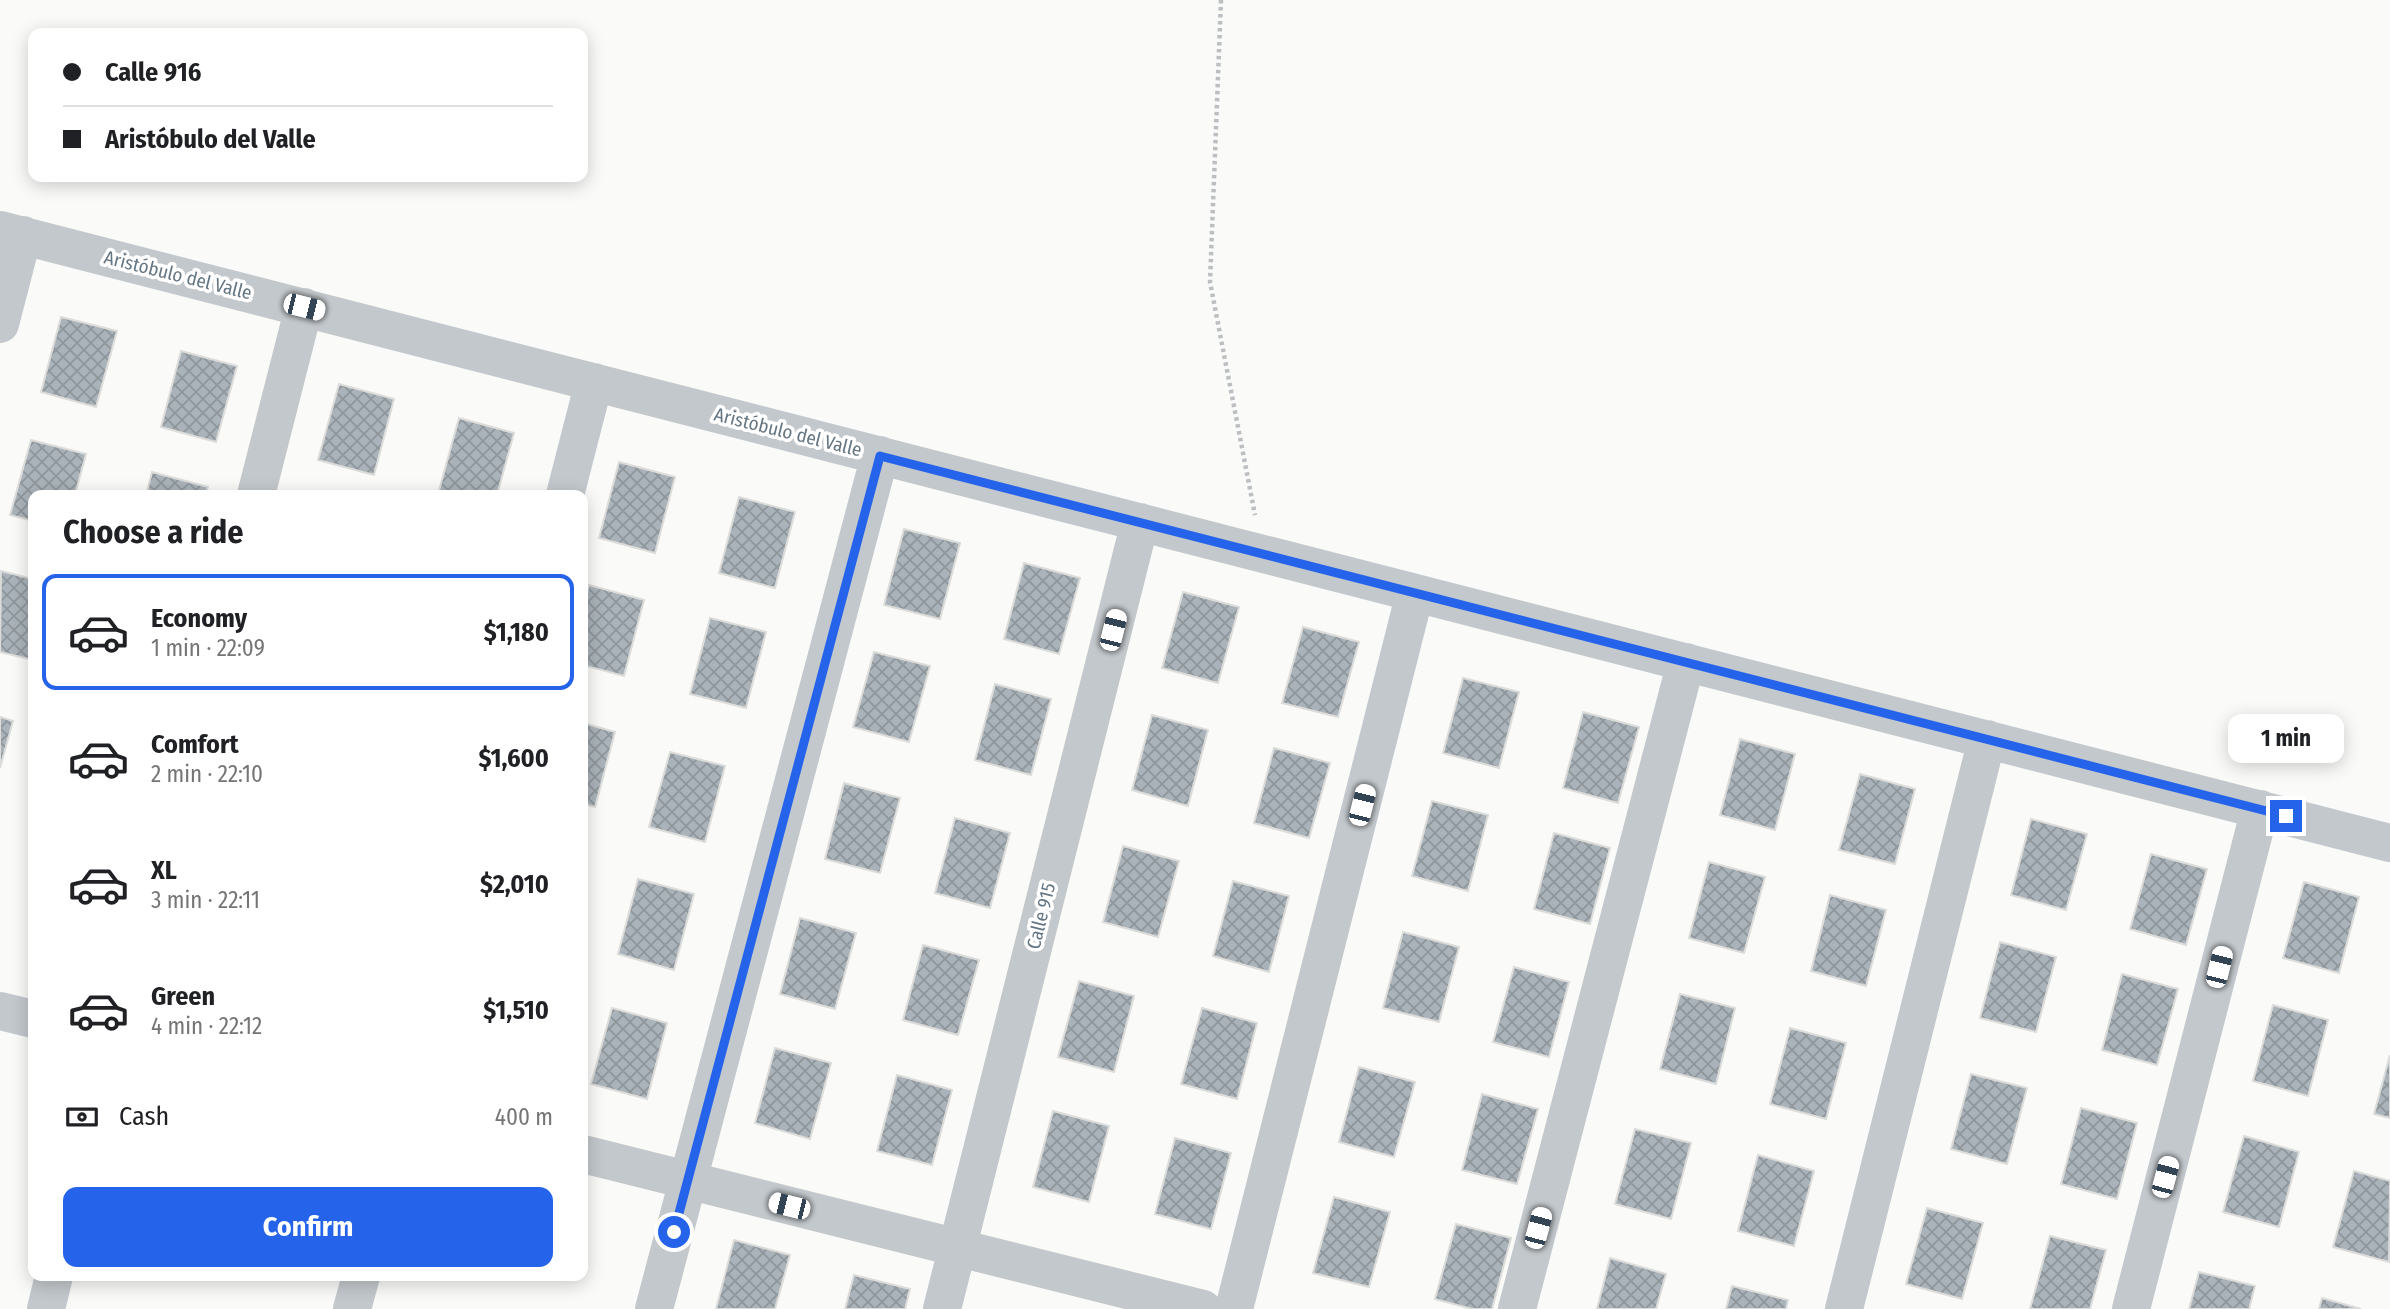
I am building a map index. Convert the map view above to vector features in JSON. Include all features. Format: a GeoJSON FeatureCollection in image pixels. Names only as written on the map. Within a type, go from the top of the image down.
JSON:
{"type":"FeatureCollection","features":[{"type":"Feature","properties":{"kind":"street","name":"Aristóbulo del Valle"},"geometry":{"type":"LineString","coordinates":[[11,232],[2390,843]]}},
{"type":"Feature","properties":{"kind":"street"},"geometry":{"type":"LineString","coordinates":[[0,324],[11,232]]}},
{"type":"Feature","properties":{"kind":"street"},"geometry":{"type":"LineString","coordinates":[[257,490],[304,307]]}},
{"type":"Feature","properties":{"kind":"street"},"geometry":{"type":"LineString","coordinates":[[566,490],[594,382]]}},
{"type":"Feature","properties":{"kind":"street"},"geometry":{"type":"LineString","coordinates":[[654,1309],[880,456]]}},
{"type":"Feature","properties":{"kind":"street","name":"Calle 915"},"geometry":{"type":"LineString","coordinates":[[942,1309],[1140,522]]}},
{"type":"Feature","properties":{"kind":"street"},"geometry":{"type":"LineString","coordinates":[[1234,1309],[1415,593]]}},
{"type":"Feature","properties":{"kind":"street"},"geometry":{"type":"LineString","coordinates":[[1517,1309],[1686,662]]}},
{"type":"Feature","properties":{"kind":"street"},"geometry":{"type":"LineString","coordinates":[[1844,1309],[1987,739]]}},
{"type":"Feature","properties":{"kind":"street"},"geometry":{"type":"LineString","coordinates":[[2131,1309],[2260,809]]}},
{"type":"Feature","properties":{"kind":"street"},"geometry":{"type":"LineString","coordinates":[[0,1011],[28,1017]]}},
{"type":"Feature","properties":{"kind":"street"},"geometry":{"type":"LineString","coordinates":[[588,1155],[1203,1309]]}},
{"type":"Feature","properties":{"kind":"street"},"geometry":{"type":"LineString","coordinates":[[46,1309],[53,1281]]}},
{"type":"Feature","properties":{"kind":"street"},"geometry":{"type":"LineString","coordinates":[[352,1309],[360,1281]]}},
{"type":"Feature","properties":{"kind":"path"},"geometry":{"type":"LineString","coordinates":[[1221,0],[1210,282],[1263,553]]}},
{"type":"Feature","properties":{"kind":"building"},"geometry":{"type":"Polygon","coordinates":[[[61,317],[117,331],[96,407],[41,392],[61,317]]]}},
{"type":"Feature","properties":{"kind":"building"},"geometry":{"type":"Polygon","coordinates":[[[181,351],[237,366],[216,442],[161,427],[181,351]]]}},
{"type":"Feature","properties":{"kind":"building"},"geometry":{"type":"Polygon","coordinates":[[[339,384],[394,399],[374,475],[318,460],[339,384]]]}},
{"type":"Feature","properties":{"kind":"building"},"geometry":{"type":"Polygon","coordinates":[[[459,418],[514,433],[498,490],[439,490],[459,418]]]}},
{"type":"Feature","properties":{"kind":"building"},"geometry":{"type":"Polygon","coordinates":[[[31,440],[86,454],[76,490],[28,490],[28,520],[10,515],[31,440]]]}},
{"type":"Feature","properties":{"kind":"building"},"geometry":{"type":"Polygon","coordinates":[[[619,462],[675,477],[655,553],[599,538],[619,462]]]}},
{"type":"Feature","properties":{"kind":"building"},"geometry":{"type":"Polygon","coordinates":[[[152,472],[208,487],[207,490],[147,490],[152,472]]]}},
{"type":"Feature","properties":{"kind":"building"},"geometry":{"type":"Polygon","coordinates":[[[739,497],[795,512],[775,588],[719,573],[739,497]]]}},
{"type":"Feature","properties":{"kind":"building"},"geometry":{"type":"Polygon","coordinates":[[[904,529],[960,543],[940,619],[884,605],[904,529]]]}},
{"type":"Feature","properties":{"kind":"building"},"geometry":{"type":"Polygon","coordinates":[[[1024,563],[1080,578],[1059,654],[1004,639],[1024,563]]]}},
{"type":"Feature","properties":{"kind":"building"},"geometry":{"type":"Polygon","coordinates":[[[1,571],[28,578],[28,659],[0,652],[1,571]]]}},
{"type":"Feature","properties":{"kind":"building"},"geometry":{"type":"Polygon","coordinates":[[[589,585],[644,600],[624,676],[588,666],[589,585]]]}},
{"type":"Feature","properties":{"kind":"building"},"geometry":{"type":"Polygon","coordinates":[[[1183,592],[1239,607],[1218,683],[1162,668],[1183,592]]]}},
{"type":"Feature","properties":{"kind":"building"},"geometry":{"type":"Polygon","coordinates":[[[710,618],[766,632],[746,708],[690,694],[710,618]]]}},
{"type":"Feature","properties":{"kind":"building"},"geometry":{"type":"Polygon","coordinates":[[[1303,627],[1359,642],[1338,717],[1282,703],[1303,627]]]}},
{"type":"Feature","properties":{"kind":"building"},"geometry":{"type":"Polygon","coordinates":[[[874,652],[930,666],[909,742],[853,727],[874,652]]]}},
{"type":"Feature","properties":{"kind":"building"},"geometry":{"type":"Polygon","coordinates":[[[1463,678],[1519,692],[1499,768],[1443,753],[1463,678]]]}},
{"type":"Feature","properties":{"kind":"building"},"geometry":{"type":"Polygon","coordinates":[[[995,684],[1051,699],[1031,775],[975,760],[995,684]]]}},
{"type":"Feature","properties":{"kind":"building"},"geometry":{"type":"Polygon","coordinates":[[[1583,712],[1639,727],[1618,803],[1563,788],[1583,712]]]}},
{"type":"Feature","properties":{"kind":"building"},"geometry":{"type":"Polygon","coordinates":[[[1152,715],[1208,730],[1188,806],[1132,790],[1152,715]]]}},
{"type":"Feature","properties":{"kind":"building"},"geometry":{"type":"Polygon","coordinates":[[[0,717],[13,721],[0,768],[0,717]]]}},
{"type":"Feature","properties":{"kind":"building"},"geometry":{"type":"Polygon","coordinates":[[[588,724],[615,732],[595,807],[588,805],[588,724]]]}},
{"type":"Feature","properties":{"kind":"building"},"geometry":{"type":"Polygon","coordinates":[[[1740,739],[1795,754],[1775,830],[1720,815],[1740,739]]]}},
{"type":"Feature","properties":{"kind":"building"},"geometry":{"type":"Polygon","coordinates":[[[1274,748],[1330,763],[1309,838],[1254,823],[1274,748]]]}},
{"type":"Feature","properties":{"kind":"building"},"geometry":{"type":"Polygon","coordinates":[[[670,752],[725,766],[705,842],[649,827],[670,752]]]}},
{"type":"Feature","properties":{"kind":"building"},"geometry":{"type":"Polygon","coordinates":[[[1860,774],[1915,789],[1895,864],[1839,850],[1860,774]]]}},
{"type":"Feature","properties":{"kind":"building"},"geometry":{"type":"Polygon","coordinates":[[[844,783],[900,798],[880,873],[825,859],[844,783]]]}},
{"type":"Feature","properties":{"kind":"building"},"geometry":{"type":"Polygon","coordinates":[[[1432,801],[1488,815],[1468,891],[1412,876],[1432,801]]]}},
{"type":"Feature","properties":{"kind":"building"},"geometry":{"type":"Polygon","coordinates":[[[955,818],[1010,833],[990,908],[935,893],[955,818]]]}},
{"type":"Feature","properties":{"kind":"building"},"geometry":{"type":"Polygon","coordinates":[[[2031,819],[2087,834],[2066,910],[2011,895],[2031,819]]]}},
{"type":"Feature","properties":{"kind":"building"},"geometry":{"type":"Polygon","coordinates":[[[1554,833],[1610,848],[1590,924],[1534,909],[1554,833]]]}},
{"type":"Feature","properties":{"kind":"building"},"geometry":{"type":"Polygon","coordinates":[[[1123,846],[1179,861],[1158,937],[1103,922],[1123,846]]]}},
{"type":"Feature","properties":{"kind":"building"},"geometry":{"type":"Polygon","coordinates":[[[2151,854],[2207,869],[2186,945],[2130,929],[2151,854]]]}},
{"type":"Feature","properties":{"kind":"building"},"geometry":{"type":"Polygon","coordinates":[[[1709,862],[1765,877],[1744,953],[1689,938],[1709,862]]]}},
{"type":"Feature","properties":{"kind":"building"},"geometry":{"type":"Polygon","coordinates":[[[638,879],[694,894],[674,970],[618,954],[638,879]]]}},
{"type":"Feature","properties":{"kind":"building"},"geometry":{"type":"Polygon","coordinates":[[[1233,881],[1289,896],[1269,972],[1213,956],[1233,881]]]}},
{"type":"Feature","properties":{"kind":"building"},"geometry":{"type":"Polygon","coordinates":[[[2304,882],[2359,897],[2339,973],[2283,958],[2304,882]]]}},
{"type":"Feature","properties":{"kind":"building"},"geometry":{"type":"Polygon","coordinates":[[[1830,895],[1886,910],[1866,986],[1811,971],[1830,895]]]}},
{"type":"Feature","properties":{"kind":"building"},"geometry":{"type":"Polygon","coordinates":[[[800,918],[856,933],[835,1009],[780,994],[800,918]]]}},
{"type":"Feature","properties":{"kind":"building"},"geometry":{"type":"Polygon","coordinates":[[[1403,932],[1459,947],[1439,1022],[1383,1008],[1403,932]]]}},
{"type":"Feature","properties":{"kind":"building"},"geometry":{"type":"Polygon","coordinates":[[[2000,942],[2056,957],[2036,1032],[1980,1018],[2000,942]]]}},
{"type":"Feature","properties":{"kind":"building"},"geometry":{"type":"Polygon","coordinates":[[[923,945],[979,960],[958,1035],[903,1020],[923,945]]]}},
{"type":"Feature","properties":{"kind":"building"},"geometry":{"type":"Polygon","coordinates":[[[1514,967],[1569,982],[1549,1057],[1493,1042],[1514,967]]]}},
{"type":"Feature","properties":{"kind":"building"},"geometry":{"type":"Polygon","coordinates":[[[2122,974],[2178,989],[2157,1065],[2102,1050],[2122,974]]]}},
{"type":"Feature","properties":{"kind":"building"},"geometry":{"type":"Polygon","coordinates":[[[1079,981],[1134,996],[1114,1072],[1058,1057],[1079,981]]]}},
{"type":"Feature","properties":{"kind":"building"},"geometry":{"type":"Polygon","coordinates":[[[1680,994],[1735,1008],[1716,1084],[1660,1069],[1680,994]]]}},
{"type":"Feature","properties":{"kind":"building"},"geometry":{"type":"Polygon","coordinates":[[[2273,1005],[2328,1020],[2308,1096],[2253,1081],[2273,1005]]]}},
{"type":"Feature","properties":{"kind":"building"},"geometry":{"type":"Polygon","coordinates":[[[612,1008],[667,1023],[647,1099],[591,1084],[612,1008]]]}},
{"type":"Feature","properties":{"kind":"building"},"geometry":{"type":"Polygon","coordinates":[[[1202,1008],[1257,1023],[1237,1099],[1181,1084],[1202,1008]]]}},
{"type":"Feature","properties":{"kind":"building"},"geometry":{"type":"Polygon","coordinates":[[[1790,1028],[1846,1043],[1826,1119],[1770,1104],[1790,1028]]]}},
{"type":"Feature","properties":{"kind":"building"},"geometry":{"type":"Polygon","coordinates":[[[775,1048],[831,1063],[810,1139],[755,1123],[775,1048]]]}},
{"type":"Feature","properties":{"kind":"building"},"geometry":{"type":"Polygon","coordinates":[[[2390,1055],[2390,1118],[2374,1114],[2390,1055]]]}},
{"type":"Feature","properties":{"kind":"building"},"geometry":{"type":"Polygon","coordinates":[[[1359,1067],[1415,1082],[1394,1157],[1339,1142],[1359,1067]]]}},
{"type":"Feature","properties":{"kind":"building"},"geometry":{"type":"Polygon","coordinates":[[[1971,1074],[2027,1088],[2007,1164],[1951,1149],[1971,1074]]]}},
{"type":"Feature","properties":{"kind":"building"},"geometry":{"type":"Polygon","coordinates":[[[897,1075],[952,1090],[932,1165],[877,1151],[897,1075]]]}},
{"type":"Feature","properties":{"kind":"building"},"geometry":{"type":"Polygon","coordinates":[[[1482,1094],[1538,1109],[1517,1184],[1462,1170],[1482,1094]]]}},
{"type":"Feature","properties":{"kind":"building"},"geometry":{"type":"Polygon","coordinates":[[[2081,1108],[2137,1123],[2117,1199],[2061,1184],[2081,1108]]]}},
{"type":"Feature","properties":{"kind":"building"},"geometry":{"type":"Polygon","coordinates":[[[1053,1111],[1109,1126],[1089,1202],[1033,1187],[1053,1111]]]}},
{"type":"Feature","properties":{"kind":"building"},"geometry":{"type":"Polygon","coordinates":[[[1635,1129],[1691,1143],[1671,1219],[1615,1204],[1635,1129]]]}},
{"type":"Feature","properties":{"kind":"building"},"geometry":{"type":"Polygon","coordinates":[[[2244,1136],[2299,1152],[2279,1227],[2223,1212],[2244,1136]]]}},
{"type":"Feature","properties":{"kind":"building"},"geometry":{"type":"Polygon","coordinates":[[[1175,1138],[1231,1153],[1211,1229],[1155,1214],[1175,1138]]]}},
{"type":"Feature","properties":{"kind":"building"},"geometry":{"type":"Polygon","coordinates":[[[1758,1155],[1814,1171],[1794,1246],[1738,1231],[1758,1155]]]}},
{"type":"Feature","properties":{"kind":"building"},"geometry":{"type":"Polygon","coordinates":[[[2354,1171],[2390,1181],[2389,1262],[2333,1247],[2354,1171]]]}},
{"type":"Feature","properties":{"kind":"building"},"geometry":{"type":"Polygon","coordinates":[[[1334,1197],[1390,1212],[1369,1287],[1313,1273],[1334,1197]]]}},
{"type":"Feature","properties":{"kind":"building"},"geometry":{"type":"Polygon","coordinates":[[[1927,1208],[1983,1223],[1962,1299],[1906,1284],[1927,1208]]]}},
{"type":"Feature","properties":{"kind":"building"},"geometry":{"type":"Polygon","coordinates":[[[1456,1224],[1511,1238],[1492,1309],[1472,1309],[1435,1299],[1456,1224]]]}},
{"type":"Feature","properties":{"kind":"building"},"geometry":{"type":"Polygon","coordinates":[[[2050,1236],[2106,1250],[2090,1309],[2030,1309],[2050,1236]]]}},
{"type":"Feature","properties":{"kind":"building"},"geometry":{"type":"Polygon","coordinates":[[[734,1240],[790,1255],[775,1309],[716,1309],[734,1240]]]}},
{"type":"Feature","properties":{"kind":"building"},"geometry":{"type":"Polygon","coordinates":[[[1610,1258],[1666,1274],[1656,1309],[1597,1309],[1610,1258]]]}},
{"type":"Feature","properties":{"kind":"building"},"geometry":{"type":"Polygon","coordinates":[[[2199,1272],[2255,1286],[2249,1309],[2189,1309],[2199,1272]]]}},
{"type":"Feature","properties":{"kind":"building"},"geometry":{"type":"Polygon","coordinates":[[[854,1275],[910,1289],[905,1309],[845,1309],[854,1275]]]}},
{"type":"Feature","properties":{"kind":"building"},"geometry":{"type":"Polygon","coordinates":[[[1732,1286],[1788,1300],[1786,1309],[1726,1309],[1732,1286]]]}},
{"type":"Feature","properties":{"kind":"building"},"geometry":{"type":"Polygon","coordinates":[[[2322,1298],[2361,1309],[2319,1309],[2322,1298]]]}},
{"type":"Feature","properties":{"kind":"route"},"geometry":{"type":"LineString","coordinates":[[674,1232],[880,456],[2286,816]]}}]}
